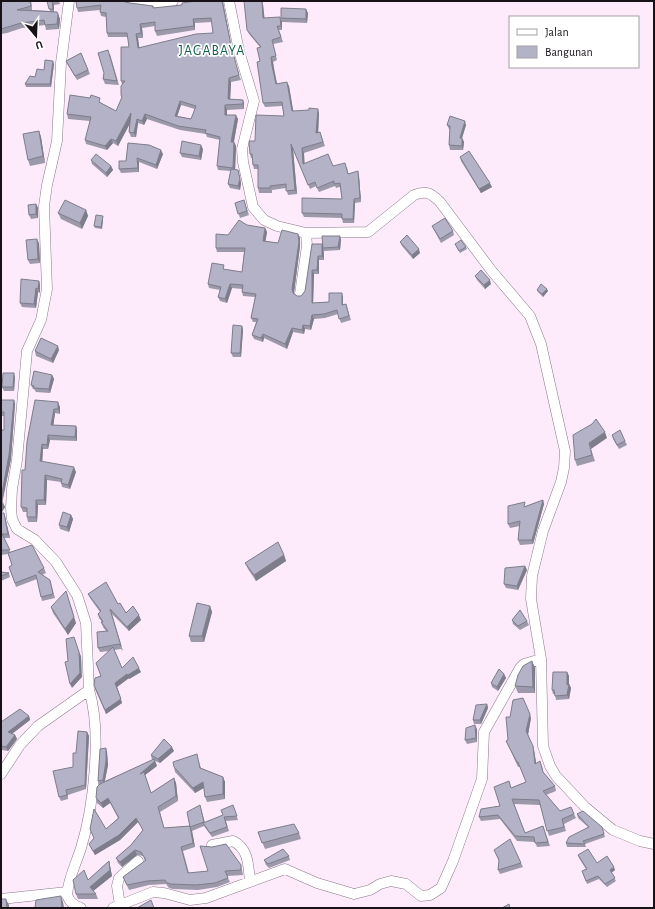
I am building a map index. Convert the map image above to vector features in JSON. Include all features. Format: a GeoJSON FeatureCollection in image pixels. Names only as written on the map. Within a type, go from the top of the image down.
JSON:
{"type":"FeatureCollection","features":[{"type":"Feature","properties":{"kind":"street"},"geometry":{"type":"LineString","coordinates":[[69,1],[61,63],[57,141],[44,206],[47,290],[41,320],[27,352],[11,508],[12,519],[17,528],[35,540],[56,562],[77,595],[86,623],[89,690],[93,705],[96,748],[88,823],[67,892],[69,901],[82,908]]}},
{"type":"Feature","properties":{"kind":"street"},"geometry":{"type":"LineString","coordinates":[[133,1],[151,4],[173,1]]}},
{"type":"Feature","properties":{"kind":"street"},"geometry":{"type":"LineString","coordinates":[[229,1],[239,51],[254,101],[242,149],[243,162],[253,207],[264,220],[277,226],[306,233],[368,232],[414,195],[423,191],[431,193],[440,202],[491,270],[530,316],[541,344],[565,451],[561,482],[543,531],[532,576],[531,599],[541,659],[543,746],[550,766],[556,776],[585,807],[613,830],[640,841],[654,844]]}},
{"type":"Feature","properties":{"kind":"street"},"geometry":{"type":"LineString","coordinates":[[300,294],[307,246],[306,233]]}},
{"type":"Feature","properties":{"kind":"street"},"geometry":{"type":"LineString","coordinates":[[138,861],[119,878],[116,906],[153,892],[164,893],[190,900],[206,898],[285,869],[316,883],[354,894],[365,892],[380,884],[391,881],[406,884],[421,896],[430,895],[438,891],[444,882],[453,861],[482,779],[486,728],[520,668],[524,664],[541,659]]}},
{"type":"Feature","properties":{"kind":"street"},"geometry":{"type":"LineString","coordinates":[[1,774],[20,744],[38,726],[89,690]]}},
{"type":"Feature","properties":{"kind":"street"},"geometry":{"type":"LineString","coordinates":[[212,845],[233,841],[240,845],[247,856],[250,881]]}},
{"type":"Feature","properties":{"kind":"street"},"geometry":{"type":"LineString","coordinates":[[1,899],[67,892]]}},
{"type":"Feature","properties":{"kind":"building"},"geometry":{"type":"Polygon","coordinates":[[[1,1],[30,1],[31,6],[17,10],[57,12],[57,24],[45,25],[44,20],[21,23],[1,29],[1,1]]]}},
{"type":"Feature","properties":{"kind":"building"},"geometry":{"type":"Polygon","coordinates":[[[47,1],[52,1],[53,9],[49,9],[47,1]]]}},
{"type":"Feature","properties":{"kind":"building"},"geometry":{"type":"Polygon","coordinates":[[[76,1],[125,1],[153,6],[153,8],[182,5],[182,3],[196,1],[222,1],[230,40],[230,54],[233,53],[239,75],[229,78],[228,99],[243,100],[243,104],[225,105],[225,115],[236,115],[231,142],[234,142],[233,168],[217,166],[220,137],[205,133],[206,130],[178,126],[145,114],[142,121],[137,119],[134,133],[129,132],[131,113],[116,141],[111,139],[105,146],[85,140],[91,117],[67,114],[70,95],[90,98],[91,95],[100,98],[99,102],[116,111],[122,97],[121,86],[125,81],[121,81],[121,47],[129,47],[127,33],[107,33],[106,13],[100,12],[101,5],[77,8],[76,1]],[[211,18],[193,19],[194,26],[155,31],[155,22],[140,24],[141,33],[136,34],[138,48],[196,34],[213,33],[211,18]],[[180,101],[175,116],[191,119],[196,106],[180,101]]]}},
{"type":"Feature","properties":{"kind":"building"},"geometry":{"type":"Polygon","coordinates":[[[244,1],[262,1],[263,18],[280,17],[281,26],[277,26],[281,37],[272,40],[276,56],[271,57],[272,66],[276,84],[287,82],[292,111],[309,110],[309,108],[318,109],[316,133],[320,132],[323,142],[302,148],[303,164],[328,154],[333,166],[345,163],[348,174],[358,171],[360,198],[354,199],[353,219],[342,219],[342,214],[302,213],[302,198],[342,199],[340,183],[334,184],[334,181],[317,188],[315,182],[308,185],[291,144],[295,190],[286,191],[286,184],[270,186],[270,188],[258,188],[258,165],[253,165],[249,141],[255,141],[256,115],[284,116],[282,102],[263,103],[257,62],[260,61],[257,48],[261,47],[247,30],[244,1]]]}},
{"type":"Feature","properties":{"kind":"building"},"geometry":{"type":"Polygon","coordinates":[[[281,8],[306,9],[306,19],[281,18],[281,8]]]}},
{"type":"Feature","properties":{"kind":"building"},"geometry":{"type":"Polygon","coordinates":[[[108,50],[117,81],[103,79],[104,73],[98,53],[108,50]]]}},
{"type":"Feature","properties":{"kind":"building"},"geometry":{"type":"Polygon","coordinates":[[[81,53],[88,70],[75,76],[66,61],[81,53]]]}},
{"type":"Feature","properties":{"kind":"building"},"geometry":{"type":"Polygon","coordinates":[[[45,60],[53,61],[50,84],[25,84],[30,76],[35,77],[37,69],[44,70],[45,60]]]}},
{"type":"Feature","properties":{"kind":"building"},"geometry":{"type":"Polygon","coordinates":[[[450,116],[465,121],[460,138],[462,138],[462,146],[449,145],[450,126],[447,125],[450,116]]]}},
{"type":"Feature","properties":{"kind":"building"},"geometry":{"type":"Polygon","coordinates":[[[39,131],[43,156],[28,160],[23,134],[39,131]]]}},
{"type":"Feature","properties":{"kind":"building"},"geometry":{"type":"Polygon","coordinates":[[[182,141],[201,145],[199,156],[180,153],[182,141]]]}},
{"type":"Feature","properties":{"kind":"building"},"geometry":{"type":"Polygon","coordinates":[[[128,143],[149,145],[161,150],[156,165],[137,158],[138,168],[119,169],[119,161],[126,161],[128,143]]]}},
{"type":"Feature","properties":{"kind":"building"},"geometry":{"type":"Polygon","coordinates":[[[469,151],[490,183],[479,189],[460,157],[469,151]]]}},
{"type":"Feature","properties":{"kind":"building"},"geometry":{"type":"Polygon","coordinates":[[[96,154],[111,166],[106,173],[91,160],[96,154]]]}},
{"type":"Feature","properties":{"kind":"building"},"geometry":{"type":"Polygon","coordinates":[[[231,169],[238,170],[240,179],[238,186],[228,184],[231,169]]]}},
{"type":"Feature","properties":{"kind":"building"},"geometry":{"type":"Polygon","coordinates":[[[65,200],[86,210],[80,223],[58,213],[65,200]]]}},
{"type":"Feature","properties":{"kind":"building"},"geometry":{"type":"Polygon","coordinates":[[[244,200],[247,211],[238,214],[235,203],[244,200]]]}},
{"type":"Feature","properties":{"kind":"building"},"geometry":{"type":"Polygon","coordinates":[[[36,204],[36,214],[29,215],[28,205],[36,204]]]}},
{"type":"Feature","properties":{"kind":"building"},"geometry":{"type":"Polygon","coordinates":[[[96,215],[103,216],[101,227],[94,226],[96,215]]]}},
{"type":"Feature","properties":{"kind":"building"},"geometry":{"type":"Polygon","coordinates":[[[445,218],[453,231],[440,239],[432,226],[445,218]]]}},
{"type":"Feature","properties":{"kind":"building"},"geometry":{"type":"Polygon","coordinates":[[[239,220],[247,225],[265,228],[263,241],[278,243],[282,230],[298,234],[299,242],[292,289],[293,293],[297,296],[301,296],[305,291],[312,244],[322,244],[322,256],[318,256],[317,270],[312,270],[312,303],[329,302],[329,293],[342,293],[342,305],[346,304],[349,316],[339,319],[337,310],[324,314],[312,315],[310,326],[303,325],[302,330],[292,328],[285,344],[263,334],[261,338],[252,335],[258,319],[251,318],[256,294],[242,292],[243,285],[230,284],[225,299],[218,297],[221,287],[208,284],[212,263],[224,265],[223,269],[242,272],[245,248],[216,248],[216,234],[228,235],[239,220]]]}},
{"type":"Feature","properties":{"kind":"building"},"geometry":{"type":"Polygon","coordinates":[[[407,235],[419,249],[412,255],[400,242],[407,235]]]}},
{"type":"Feature","properties":{"kind":"building"},"geometry":{"type":"Polygon","coordinates":[[[322,236],[340,236],[338,247],[323,248],[322,236]]]}},
{"type":"Feature","properties":{"kind":"building"},"geometry":{"type":"Polygon","coordinates":[[[37,239],[38,259],[28,260],[26,240],[37,239]]]}},
{"type":"Feature","properties":{"kind":"building"},"geometry":{"type":"Polygon","coordinates":[[[461,240],[466,247],[459,251],[455,244],[461,240]]]}},
{"type":"Feature","properties":{"kind":"building"},"geometry":{"type":"Polygon","coordinates":[[[481,270],[490,280],[484,285],[475,276],[481,270]]]}},
{"type":"Feature","properties":{"kind":"building"},"geometry":{"type":"Polygon","coordinates":[[[21,279],[39,281],[38,289],[36,288],[34,304],[20,303],[21,279]]]}},
{"type":"Feature","properties":{"kind":"building"},"geometry":{"type":"Polygon","coordinates":[[[541,284],[547,289],[542,294],[537,290],[541,284]]]}},
{"type":"Feature","properties":{"kind":"building"},"geometry":{"type":"Polygon","coordinates":[[[233,325],[242,326],[240,353],[231,353],[233,325]]]}},
{"type":"Feature","properties":{"kind":"building"},"geometry":{"type":"Polygon","coordinates":[[[41,338],[58,346],[51,359],[35,351],[41,338]]]}},
{"type":"Feature","properties":{"kind":"building"},"geometry":{"type":"Polygon","coordinates":[[[34,371],[52,375],[49,389],[34,388],[34,386],[31,385],[34,371]]]}},
{"type":"Feature","properties":{"kind":"building"},"geometry":{"type":"Polygon","coordinates":[[[3,373],[14,373],[13,387],[2,387],[3,373]]]}},
{"type":"Feature","properties":{"kind":"building"},"geometry":{"type":"Polygon","coordinates":[[[1,400],[14,400],[9,455],[1,498],[1,430],[4,430],[4,412],[1,412],[1,400]]]}},
{"type":"Feature","properties":{"kind":"building"},"geometry":{"type":"Polygon","coordinates":[[[35,400],[58,402],[58,409],[54,409],[51,425],[76,426],[75,437],[48,435],[47,445],[42,444],[40,461],[74,467],[68,485],[61,483],[62,479],[45,475],[44,500],[36,500],[36,517],[27,517],[27,508],[21,507],[22,470],[25,470],[27,442],[35,400]]]}},
{"type":"Feature","properties":{"kind":"building"},"geometry":{"type":"Polygon","coordinates":[[[596,419],[605,432],[589,443],[592,455],[575,460],[573,435],[592,424],[596,419]]]}},
{"type":"Feature","properties":{"kind":"building"},"geometry":{"type":"Polygon","coordinates":[[[620,430],[625,441],[617,445],[612,435],[620,430]]]}},
{"type":"Feature","properties":{"kind":"building"},"geometry":{"type":"Polygon","coordinates":[[[543,500],[532,540],[518,540],[520,521],[508,524],[508,506],[525,502],[524,507],[543,500]]]}},
{"type":"Feature","properties":{"kind":"building"},"geometry":{"type":"Polygon","coordinates":[[[63,512],[71,515],[67,527],[59,525],[63,512]]]}},
{"type":"Feature","properties":{"kind":"building"},"geometry":{"type":"Polygon","coordinates":[[[1,513],[4,513],[8,534],[2,534],[10,550],[1,550],[1,513]]]}},
{"type":"Feature","properties":{"kind":"building"},"geometry":{"type":"Polygon","coordinates":[[[278,542],[284,555],[254,575],[245,563],[278,542]]]}},
{"type":"Feature","properties":{"kind":"building"},"geometry":{"type":"Polygon","coordinates":[[[32,545],[44,568],[38,572],[50,580],[53,594],[41,597],[36,575],[15,583],[9,567],[12,565],[8,553],[32,545]]]}},
{"type":"Feature","properties":{"kind":"building"},"geometry":{"type":"Polygon","coordinates":[[[525,566],[517,586],[504,584],[505,568],[525,566]]]}},
{"type":"Feature","properties":{"kind":"building"},"geometry":{"type":"Polygon","coordinates":[[[1,572],[9,573],[1,576],[1,572]]]}},
{"type":"Feature","properties":{"kind":"building"},"geometry":{"type":"Polygon","coordinates":[[[106,582],[118,604],[120,603],[126,613],[133,606],[139,615],[127,627],[110,609],[121,646],[119,644],[98,648],[97,632],[108,631],[101,622],[103,622],[98,614],[101,611],[88,594],[106,582]]]}},
{"type":"Feature","properties":{"kind":"building"},"geometry":{"type":"Polygon","coordinates":[[[66,591],[74,617],[65,629],[51,607],[66,591]]]}},
{"type":"Feature","properties":{"kind":"building"},"geometry":{"type":"Polygon","coordinates":[[[197,603],[210,606],[202,636],[189,636],[197,603]]]}},
{"type":"Feature","properties":{"kind":"building"},"geometry":{"type":"Polygon","coordinates":[[[520,610],[527,621],[518,626],[512,620],[520,610]]]}},
{"type":"Feature","properties":{"kind":"building"},"geometry":{"type":"Polygon","coordinates":[[[74,637],[79,652],[80,673],[70,684],[65,662],[68,661],[66,639],[74,637]]]}},
{"type":"Feature","properties":{"kind":"building"},"geometry":{"type":"Polygon","coordinates":[[[113,647],[122,668],[133,657],[139,668],[128,675],[127,674],[115,683],[121,699],[105,710],[94,685],[95,678],[101,676],[96,663],[113,647]]]}},
{"type":"Feature","properties":{"kind":"building"},"geometry":{"type":"Polygon","coordinates":[[[532,661],[533,687],[515,686],[518,675],[523,666],[532,661]]]}},
{"type":"Feature","properties":{"kind":"building"},"geometry":{"type":"Polygon","coordinates":[[[499,669],[504,674],[497,687],[491,683],[499,669]]]}},
{"type":"Feature","properties":{"kind":"building"},"geometry":{"type":"Polygon","coordinates":[[[553,672],[567,672],[567,685],[569,684],[567,695],[555,696],[554,690],[552,690],[553,672]]]}},
{"type":"Feature","properties":{"kind":"building"},"geometry":{"type":"Polygon","coordinates":[[[523,698],[530,714],[526,731],[533,746],[535,764],[540,761],[543,772],[555,786],[543,791],[560,811],[571,807],[574,814],[562,819],[564,827],[547,831],[539,800],[512,799],[525,833],[543,826],[548,842],[535,843],[534,837],[515,836],[498,815],[479,817],[481,809],[500,806],[494,787],[509,781],[511,788],[526,782],[518,762],[506,741],[508,740],[506,717],[510,717],[513,700],[523,698]]]}},
{"type":"Feature","properties":{"kind":"building"},"geometry":{"type":"Polygon","coordinates":[[[487,704],[480,720],[473,720],[476,705],[487,704]]]}},
{"type":"Feature","properties":{"kind":"building"},"geometry":{"type":"Polygon","coordinates":[[[20,709],[29,716],[8,732],[15,735],[6,747],[1,746],[1,722],[20,709]]]}},
{"type":"Feature","properties":{"kind":"building"},"geometry":{"type":"Polygon","coordinates":[[[475,725],[476,738],[465,740],[466,728],[475,725]]]}},
{"type":"Feature","properties":{"kind":"building"},"geometry":{"type":"Polygon","coordinates":[[[78,731],[87,732],[85,785],[66,790],[67,795],[59,797],[53,771],[73,767],[73,753],[76,753],[78,731]]]}},
{"type":"Feature","properties":{"kind":"building"},"geometry":{"type":"Polygon","coordinates":[[[164,739],[172,747],[158,759],[151,755],[164,739]]]}},
{"type":"Feature","properties":{"kind":"building"},"geometry":{"type":"Polygon","coordinates":[[[106,748],[106,761],[103,780],[98,781],[100,749],[106,748]]]}},
{"type":"Feature","properties":{"kind":"building"},"geometry":{"type":"Polygon","coordinates":[[[197,754],[200,768],[223,777],[223,794],[205,797],[203,782],[193,788],[174,767],[173,762],[197,754]]]}},
{"type":"Feature","properties":{"kind":"building"},"geometry":{"type":"Polygon","coordinates":[[[154,759],[155,761],[140,774],[144,772],[151,793],[174,778],[176,796],[158,807],[164,828],[190,826],[193,843],[181,847],[188,873],[208,871],[200,846],[212,847],[226,844],[241,865],[241,870],[225,871],[228,878],[215,883],[196,885],[171,884],[167,883],[165,880],[147,881],[127,885],[123,877],[146,860],[141,852],[135,850],[120,862],[116,858],[131,845],[143,830],[136,818],[119,835],[93,851],[89,844],[94,838],[90,829],[94,809],[106,829],[119,818],[108,798],[101,803],[96,798],[97,787],[100,784],[154,759]]]}},
{"type":"Feature","properties":{"kind":"building"},"geometry":{"type":"Polygon","coordinates":[[[200,805],[204,822],[190,827],[187,812],[200,805]]]}},
{"type":"Feature","properties":{"kind":"building"},"geometry":{"type":"Polygon","coordinates":[[[233,805],[237,816],[224,817],[227,827],[210,833],[203,823],[223,815],[221,810],[233,805]]]}},
{"type":"Feature","properties":{"kind":"building"},"geometry":{"type":"Polygon","coordinates":[[[583,811],[602,827],[604,834],[583,841],[585,844],[566,843],[569,837],[589,827],[577,814],[583,811]]]}},
{"type":"Feature","properties":{"kind":"building"},"geometry":{"type":"Polygon","coordinates":[[[294,824],[299,833],[262,843],[258,832],[294,824]]]}},
{"type":"Feature","properties":{"kind":"building"},"geometry":{"type":"Polygon","coordinates":[[[510,839],[521,863],[498,870],[499,860],[494,850],[510,839]]]}},
{"type":"Feature","properties":{"kind":"building"},"geometry":{"type":"Polygon","coordinates":[[[283,849],[289,856],[268,864],[264,860],[283,849]]]}},
{"type":"Feature","properties":{"kind":"building"},"geometry":{"type":"Polygon","coordinates":[[[588,849],[597,863],[607,856],[614,867],[610,870],[615,878],[605,884],[598,876],[586,881],[582,871],[587,869],[578,855],[588,849]]]}},
{"type":"Feature","properties":{"kind":"building"},"geometry":{"type":"Polygon","coordinates":[[[109,861],[110,870],[90,887],[96,894],[76,894],[73,880],[84,870],[88,880],[109,861]]]}},
{"type":"Feature","properties":{"kind":"building"},"geometry":{"type":"Polygon","coordinates":[[[61,896],[62,908],[35,908],[36,900],[61,896]]]}},
{"type":"Feature","properties":{"kind":"building"},"geometry":{"type":"Polygon","coordinates":[[[1,899],[6,899],[7,908],[1,908],[1,899]]]}},
{"type":"Feature","properties":{"kind":"building"},"geometry":{"type":"Polygon","coordinates":[[[151,900],[154,908],[137,908],[151,900]]]}},
{"type":"Feature","properties":{"kind":"building"},"geometry":{"type":"Polygon","coordinates":[[[509,904],[510,908],[502,908],[509,904]]]}},
{"type":"Feature","properties":{"kind":"district","name":"JAGABAYA"},"geometry":{"type":"Point","coordinates":[212,50]}}]}
